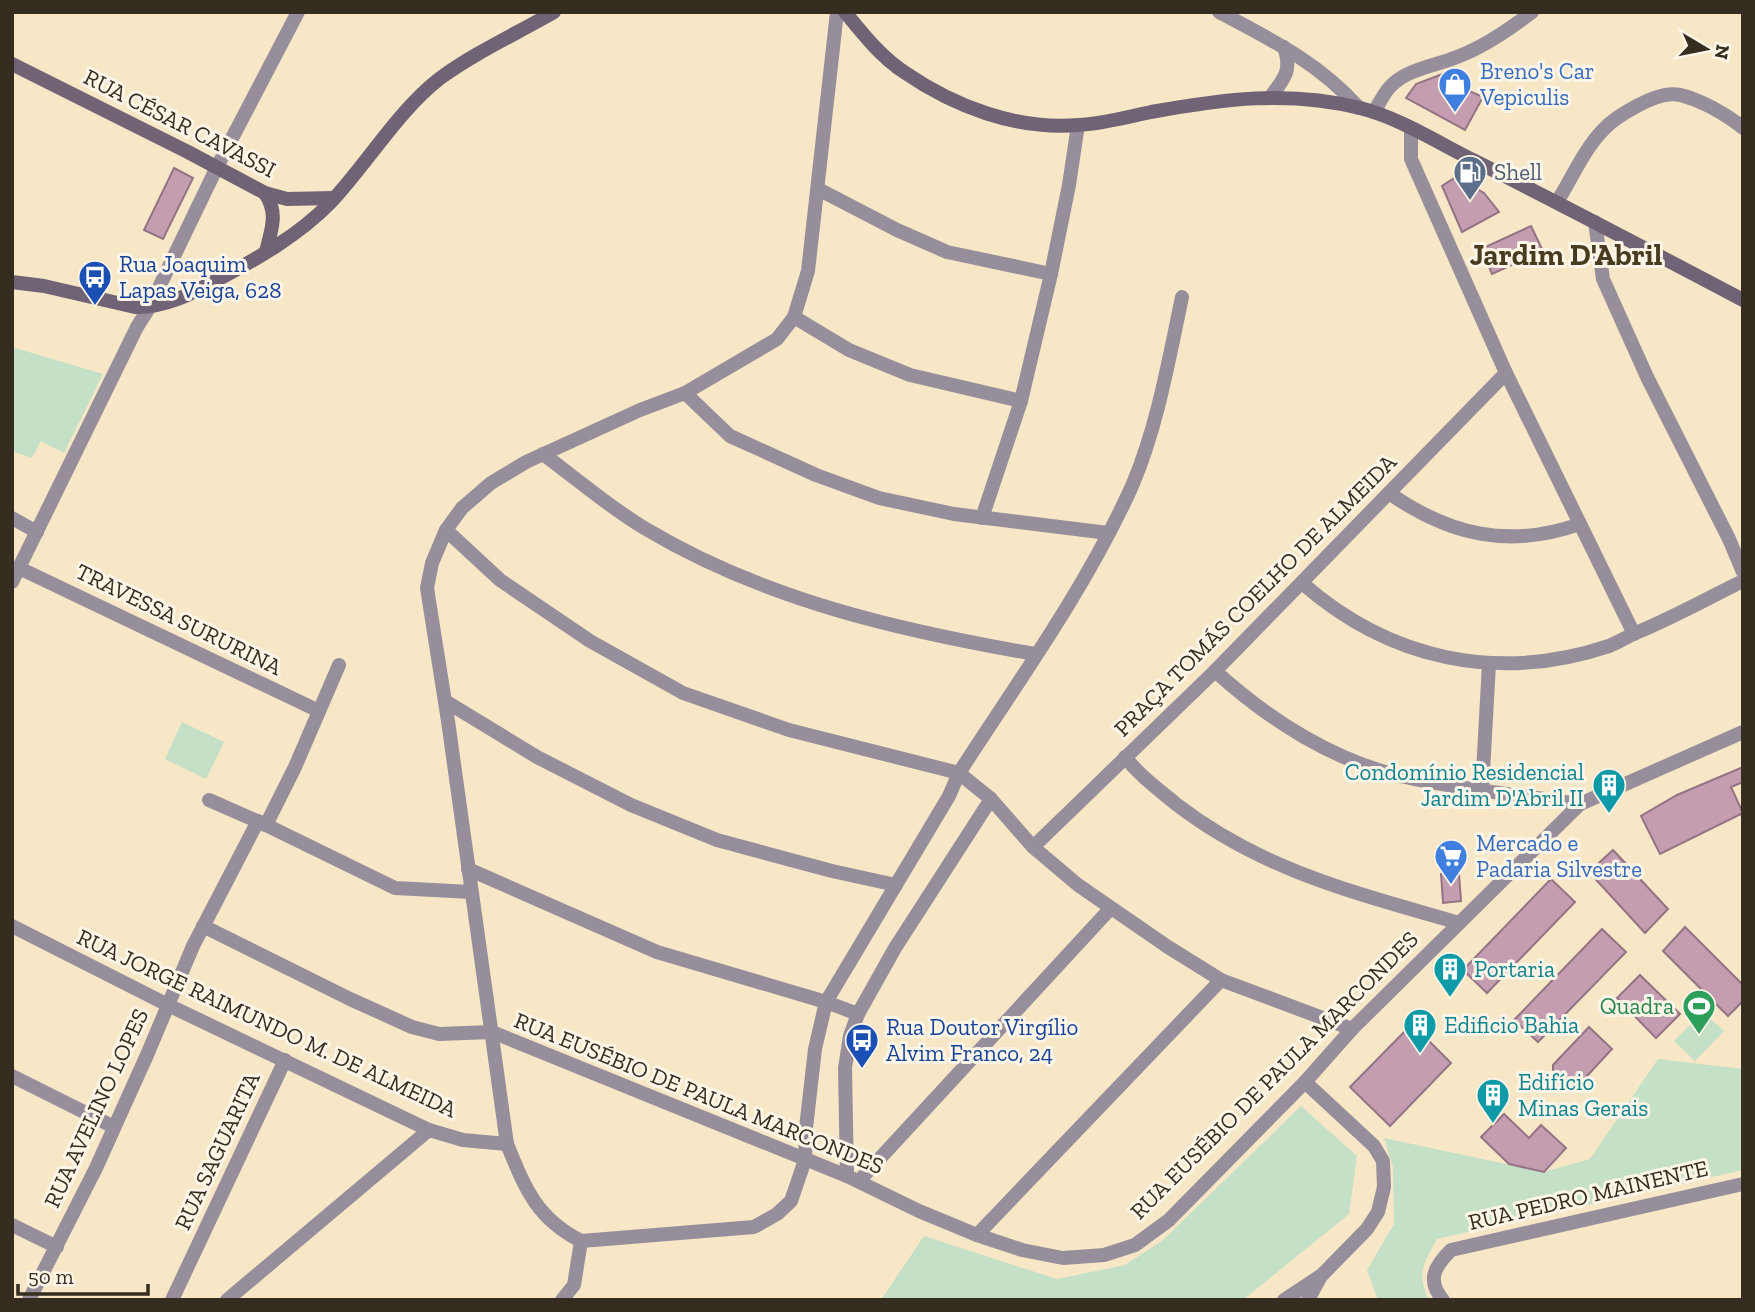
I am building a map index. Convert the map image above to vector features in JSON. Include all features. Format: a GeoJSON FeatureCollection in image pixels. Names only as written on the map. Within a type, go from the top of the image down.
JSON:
{"type":"FeatureCollection","features":[{"type":"Feature","properties":{"kind":"main road"},"geometry":{"type":"LineString","coordinates":[[12,282],[149,308],[200,289],[266,252],[306,225],[334,198],[439,79],[554,12]]}},
{"type":"Feature","properties":{"kind":"main road"},"geometry":{"type":"LineString","coordinates":[[845,12],[869,41],[903,72],[985,114],[1030,124],[1077,125],[1188,106],[1271,96],[1321,99],[1367,110],[1557,202],[1743,300]]}},
{"type":"Feature","properties":{"kind":"main road","name":"RUA CÉSAR CAVASSI"},"geometry":{"type":"LineString","coordinates":[[12,64],[265,193],[287,199],[334,198]]}},
{"type":"Feature","properties":{"kind":"main road"},"geometry":{"type":"LineString","coordinates":[[265,193],[272,204],[274,214],[266,252]]}},
{"type":"Feature","properties":{"kind":"street"},"geometry":{"type":"LineString","coordinates":[[12,582],[217,167],[298,12]]}},
{"type":"Feature","properties":{"kind":"street","name":"RUA EUSÉBIO DE PAULA MARCONDES"},"geometry":{"type":"LineString","coordinates":[[837,12],[808,271],[794,317],[777,339],[685,393],[639,410],[542,454],[491,483],[462,508],[446,530],[432,564],[427,588],[492,1032],[853,1179],[977,1235],[1022,1250],[1063,1258],[1104,1255],[1135,1245],[1169,1220],[1305,1082],[1352,1029],[1580,804],[1743,732]]}},
{"type":"Feature","properties":{"kind":"street"},"geometry":{"type":"LineString","coordinates":[[1219,12],[1284,47],[1331,79],[1367,110],[1399,79],[1458,57],[1516,25],[1532,12]]}},
{"type":"Feature","properties":{"kind":"street"},"geometry":{"type":"LineString","coordinates":[[1271,96],[1284,79],[1289,63],[1284,47]]}},
{"type":"Feature","properties":{"kind":"street"},"geometry":{"type":"LineString","coordinates":[[1557,202],[1605,127],[1660,95],[1686,94],[1743,128]]}},
{"type":"Feature","properties":{"kind":"street"},"geometry":{"type":"LineString","coordinates":[[982,518],[1021,401],[1051,274],[1069,185],[1077,125]]}},
{"type":"Feature","properties":{"kind":"street"},"geometry":{"type":"LineString","coordinates":[[1411,129],[1411,159],[1506,373],[1634,634]]}},
{"type":"Feature","properties":{"kind":"street"},"geometry":{"type":"LineString","coordinates":[[818,189],[897,230],[947,252],[1051,274]]}},
{"type":"Feature","properties":{"kind":"street"},"geometry":{"type":"LineString","coordinates":[[1595,222],[1603,279],[1647,377],[1743,572]]}},
{"type":"Feature","properties":{"kind":"street"},"geometry":{"type":"LineString","coordinates":[[203,926],[349,999],[412,1027],[439,1034],[492,1032],[507,1144],[524,1188],[561,1231],[581,1241],[754,1227],[777,1214],[791,1201],[805,1160],[815,1049],[826,1002],[949,796],[958,773],[1085,578],[1108,533],[1132,485],[1162,394],[1182,297]]}},
{"type":"Feature","properties":{"kind":"street"},"geometry":{"type":"LineString","coordinates":[[794,317],[849,349],[910,375],[1021,401]]}},
{"type":"Feature","properties":{"kind":"street","name":"PRAÇA TOMÁS COELHO DE ALMEIDA"},"geometry":{"type":"LineString","coordinates":[[1033,847],[1302,583],[1506,373]]}},
{"type":"Feature","properties":{"kind":"street"},"geometry":{"type":"LineString","coordinates":[[685,393],[730,436],[816,475],[879,498],[982,518],[1028,521],[1108,533]]}},
{"type":"Feature","properties":{"kind":"street"},"geometry":{"type":"LineString","coordinates":[[542,454],[645,529],[691,553],[784,594],[904,629],[1035,654]]}},
{"type":"Feature","properties":{"kind":"street"},"geometry":{"type":"LineString","coordinates":[[1389,493],[1436,520],[1471,534],[1533,535],[1558,532],[1580,524]]}},
{"type":"Feature","properties":{"kind":"street"},"geometry":{"type":"LineString","coordinates":[[12,518],[37,532]]}},
{"type":"Feature","properties":{"kind":"street"},"geometry":{"type":"LineString","coordinates":[[446,530],[500,580],[590,641],[683,693],[789,730],[958,773],[991,799],[1033,847],[1110,909],[1221,980],[1352,1029]]}},
{"type":"Feature","properties":{"kind":"street","name":"TRAVESSA SURURINA"},"geometry":{"type":"LineString","coordinates":[[19,568],[319,711]]}},
{"type":"Feature","properties":{"kind":"street"},"geometry":{"type":"LineString","coordinates":[[1302,583],[1342,614],[1405,645],[1469,662],[1489,664],[1547,662],[1612,645],[1743,581]]}},
{"type":"Feature","properties":{"kind":"street"},"geometry":{"type":"LineString","coordinates":[[1482,790],[1489,664]]}},
{"type":"Feature","properties":{"kind":"street","name":"RUA AVELINO LOPES"},"geometry":{"type":"LineString","coordinates":[[29,1300],[114,1127],[203,926],[295,767],[340,665]]}},
{"type":"Feature","properties":{"kind":"street"},"geometry":{"type":"LineString","coordinates":[[1214,671],[1272,716],[1341,755],[1367,766],[1403,777],[1580,804]]}},
{"type":"Feature","properties":{"kind":"street"},"geometry":{"type":"LineString","coordinates":[[445,701],[537,757],[631,805],[717,840],[896,885]]}},
{"type":"Feature","properties":{"kind":"street"},"geometry":{"type":"LineString","coordinates":[[1125,757],[1138,774],[1186,811],[1248,851],[1279,866],[1351,892],[1459,923]]}},
{"type":"Feature","properties":{"kind":"street"},"geometry":{"type":"LineString","coordinates":[[853,1179],[845,1068],[849,1036],[858,1014],[895,948],[991,799]]}},
{"type":"Feature","properties":{"kind":"street"},"geometry":{"type":"LineString","coordinates":[[209,800],[395,888],[471,892]]}},
{"type":"Feature","properties":{"kind":"street"},"geometry":{"type":"LineString","coordinates":[[468,869],[657,951],[858,1014]]}},
{"type":"Feature","properties":{"kind":"street"},"geometry":{"type":"LineString","coordinates":[[853,1179],[1110,909]]}},
{"type":"Feature","properties":{"kind":"street","name":"RUA JORGE RAIMUNDO M. DE ALMEIDA"},"geometry":{"type":"LineString","coordinates":[[12,926],[168,1005],[429,1130],[463,1140],[507,1144]]}},
{"type":"Feature","properties":{"kind":"street"},"geometry":{"type":"LineString","coordinates":[[977,1235],[1221,980]]}},
{"type":"Feature","properties":{"kind":"street","name":"RUA SAGUARITA"},"geometry":{"type":"LineString","coordinates":[[172,1300],[285,1060]]}},
{"type":"Feature","properties":{"kind":"street"},"geometry":{"type":"LineString","coordinates":[[12,1076],[114,1127]]}},
{"type":"Feature","properties":{"kind":"street"},"geometry":{"type":"LineString","coordinates":[[1284,1300],[1322,1275],[1374,1221],[1384,1174],[1383,1161],[1374,1146],[1305,1082]]}},
{"type":"Feature","properties":{"kind":"street"},"geometry":{"type":"LineString","coordinates":[[227,1300],[429,1130]]}},
{"type":"Feature","properties":{"kind":"street","name":"RUA PEDRO MAINENTE"},"geometry":{"type":"LineString","coordinates":[[1441,1297],[1433,1277],[1438,1262],[1451,1250],[1743,1184]]}},
{"type":"Feature","properties":{"kind":"street"},"geometry":{"type":"LineString","coordinates":[[12,1225],[57,1247]]}},
{"type":"Feature","properties":{"kind":"street"},"geometry":{"type":"LineString","coordinates":[[562,1300],[574,1285],[581,1241]]}},
{"type":"Feature","properties":{"kind":"street"},"geometry":{"type":"LineString","coordinates":[[1309,1299],[1322,1275]]}},
{"type":"Feature","properties":{"kind":"green space"},"geometry":{"type":"Polygon","coordinates":[[[12,347],[103,374],[64,453],[41,441],[32,458],[12,451],[12,347]]]}},
{"type":"Feature","properties":{"kind":"green space"},"geometry":{"type":"Polygon","coordinates":[[[182,722],[224,742],[206,779],[165,759],[182,722]]]}},
{"type":"Feature","properties":{"kind":"green space","name":"Quadra"},"geometry":{"type":"Polygon","coordinates":[[[1703,1012],[1724,1031],[1695,1061],[1674,1041],[1703,1012]]]}},
{"type":"Feature","properties":{"kind":"green space"},"geometry":{"type":"Polygon","coordinates":[[[1658,1059],[1743,1069],[1743,1170],[1437,1239],[1428,1255],[1422,1275],[1429,1300],[1378,1300],[1367,1270],[1394,1224],[1393,1167],[1384,1138],[1544,1172],[1590,1159],[1658,1059]]]}},
{"type":"Feature","properties":{"kind":"green space"},"geometry":{"type":"Polygon","coordinates":[[[1301,1106],[1357,1156],[1349,1214],[1243,1300],[881,1300],[924,1236],[1057,1279],[1125,1265],[1163,1240],[1301,1106]]]}},
{"type":"Feature","properties":{"kind":"building","name":"Breno's Car Vepiculis"},"geometry":{"type":"Polygon","coordinates":[[[1445,73],[1453,84],[1483,97],[1465,130],[1406,98],[1416,84],[1445,73]]]}},
{"type":"Feature","properties":{"kind":"building"},"geometry":{"type":"Polygon","coordinates":[[[174,168],[193,178],[163,239],[144,230],[174,168]]]}},
{"type":"Feature","properties":{"kind":"building","name":"Shell"},"geometry":{"type":"Polygon","coordinates":[[[1456,177],[1484,193],[1499,212],[1462,232],[1442,186],[1456,177]]]}},
{"type":"Feature","properties":{"kind":"building"},"geometry":{"type":"Polygon","coordinates":[[[1531,226],[1543,251],[1492,274],[1481,249],[1531,226]]]}},
{"type":"Feature","properties":{"kind":"building"},"geometry":{"type":"Polygon","coordinates":[[[1743,767],[1743,782],[1731,787],[1743,813],[1660,854],[1641,816],[1677,795],[1743,767]]]}},
{"type":"Feature","properties":{"kind":"building"},"geometry":{"type":"Polygon","coordinates":[[[1613,850],[1668,909],[1645,933],[1589,872],[1613,850]]]}},
{"type":"Feature","properties":{"kind":"building","name":"Mercado e Padaria Silvestre"},"geometry":{"type":"Polygon","coordinates":[[[1441,874],[1459,874],[1461,901],[1443,903],[1441,874]]]}},
{"type":"Feature","properties":{"kind":"building"},"geometry":{"type":"Polygon","coordinates":[[[1551,879],[1575,902],[1487,993],[1463,970],[1551,879]]]}},
{"type":"Feature","properties":{"kind":"building"},"geometry":{"type":"Polygon","coordinates":[[[1685,927],[1743,985],[1743,1001],[1728,1016],[1663,951],[1685,927]]]}},
{"type":"Feature","properties":{"kind":"building"},"geometry":{"type":"Polygon","coordinates":[[[1602,929],[1626,952],[1538,1042],[1514,1020],[1602,929]]]}},
{"type":"Feature","properties":{"kind":"building"},"geometry":{"type":"Polygon","coordinates":[[[1640,975],[1680,1014],[1656,1038],[1617,998],[1640,975]]]}},
{"type":"Feature","properties":{"kind":"building"},"geometry":{"type":"Polygon","coordinates":[[[1412,1024],[1451,1063],[1390,1126],[1350,1087],[1412,1024]]]}},
{"type":"Feature","properties":{"kind":"building"},"geometry":{"type":"Polygon","coordinates":[[[1589,1027],[1612,1049],[1574,1090],[1553,1070],[1553,1065],[1589,1027]]]}},
{"type":"Feature","properties":{"kind":"building"},"geometry":{"type":"Polygon","coordinates":[[[1504,1114],[1529,1138],[1541,1125],[1566,1148],[1544,1172],[1509,1164],[1481,1137],[1504,1114]]]}},
{"type":"Feature","properties":{"kind":"place","name":"Breno's Car Vepiculis"},"geometry":{"type":"Point","coordinates":[1455,114]}},
{"type":"Feature","properties":{"kind":"place","name":"Shell"},"geometry":{"type":"Point","coordinates":[1470,202]}},
{"type":"Feature","properties":{"kind":"place","name":"Rua Joaquim Lapas Veiga, 628"},"geometry":{"type":"Point","coordinates":[95,307]}},
{"type":"Feature","properties":{"kind":"place","name":"Condomínio Residencial Jardim D'Abril II"},"geometry":{"type":"Point","coordinates":[1609,815]}},
{"type":"Feature","properties":{"kind":"place","name":"Mercado e Padaria Silvestre"},"geometry":{"type":"Point","coordinates":[1451,886]}},
{"type":"Feature","properties":{"kind":"place","name":"Portaria"},"geometry":{"type":"Point","coordinates":[1450,999]}},
{"type":"Feature","properties":{"kind":"place","name":"Quadra"},"geometry":{"type":"Point","coordinates":[1699,1036]}},
{"type":"Feature","properties":{"kind":"place","name":"Edificio Bahia"},"geometry":{"type":"Point","coordinates":[1420,1055]}},
{"type":"Feature","properties":{"kind":"place","name":"Rua Doutor Virgílio Alvim Franco, 24"},"geometry":{"type":"Point","coordinates":[862,1070]}},
{"type":"Feature","properties":{"kind":"place","name":"Edifício Minas Gerais"},"geometry":{"type":"Point","coordinates":[1493,1125]}},
{"type":"Feature","properties":{"kind":"district","name":"Jardim D'Abril"},"geometry":{"type":"Point","coordinates":[1566,255]}}]}
